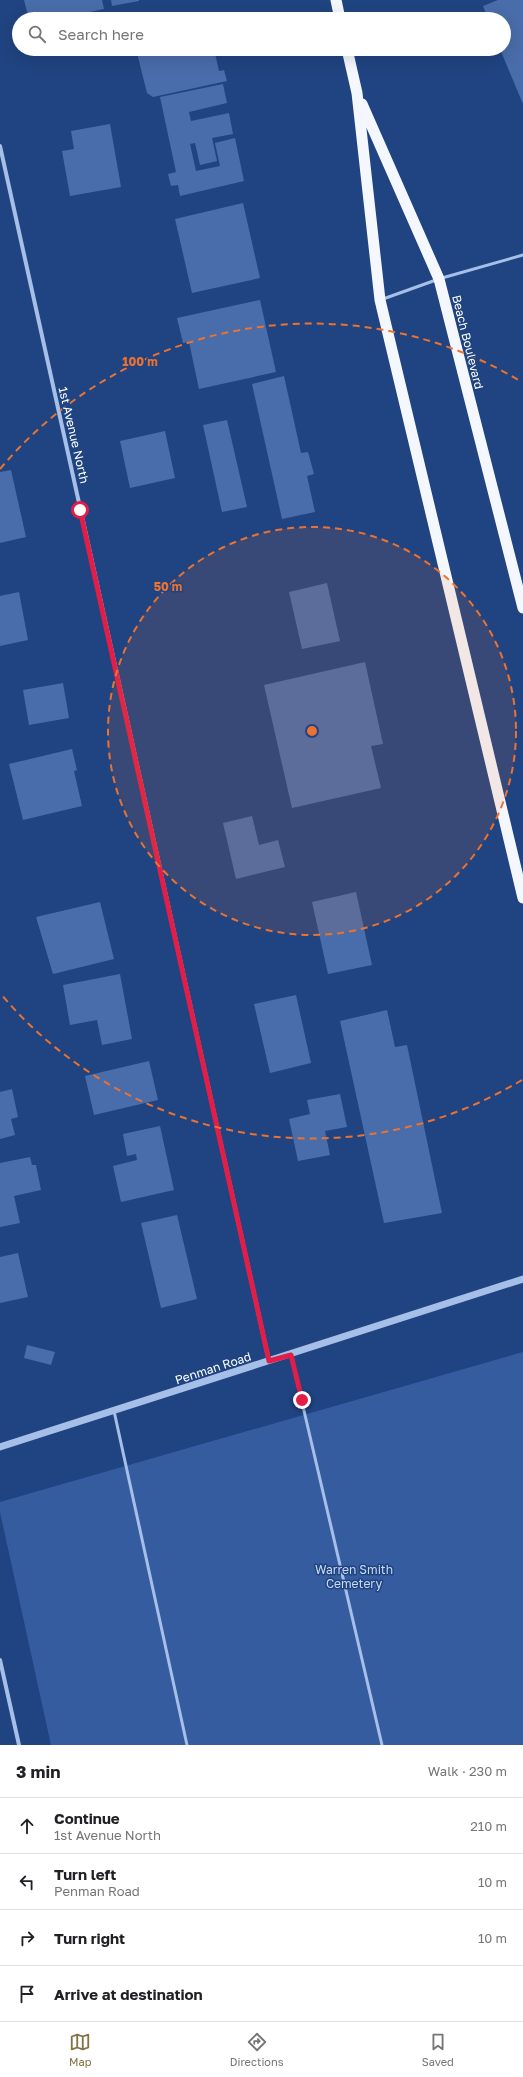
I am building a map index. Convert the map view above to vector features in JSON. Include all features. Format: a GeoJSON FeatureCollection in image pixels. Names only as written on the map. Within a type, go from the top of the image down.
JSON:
{"type":"FeatureCollection","features":[{"type":"Feature","properties":{"kind":"highway"},"geometry":{"type":"LineString","coordinates":[[336,0],[339,12]]}},
{"type":"Feature","properties":{"kind":"highway"},"geometry":{"type":"LineString","coordinates":[[349,56],[357,93],[380,300],[523,898]]}},
{"type":"Feature","properties":{"kind":"highway","name":"Beach Boulevard"},"geometry":{"type":"LineString","coordinates":[[357,93],[439,279],[523,608]]}},
{"type":"Feature","properties":{"kind":"street","name":"1st Avenue North"},"geometry":{"type":"LineString","coordinates":[[0,146],[269,1361]]}},
{"type":"Feature","properties":{"kind":"street","name":"Penman Road"},"geometry":{"type":"LineString","coordinates":[[0,1447],[291,1355],[523,1279]]}},
{"type":"Feature","properties":{"kind":"street"},"geometry":{"type":"LineString","coordinates":[[0,1660],[19,1745]]}},
{"type":"Feature","properties":{"kind":"lane"},"geometry":{"type":"LineString","coordinates":[[380,300],[439,279],[523,255]]}},
{"type":"Feature","properties":{"kind":"lane"},"geometry":{"type":"LineString","coordinates":[[291,1355],[382,1745]]}},
{"type":"Feature","properties":{"kind":"lane"},"geometry":{"type":"LineString","coordinates":[[114,1411],[187,1745]]}},
{"type":"Feature","properties":{"kind":"green space","name":"Warren Smith Cemetery"},"geometry":{"type":"Polygon","coordinates":[[[523,1352],[523,1745],[51,1745],[0,1512],[0,1502],[523,1352]]]}},
{"type":"Feature","properties":{"kind":"building"},"geometry":{"type":"Polygon","coordinates":[[[24,0],[102,0],[104,9],[90,12],[27,12],[24,0]]]}},
{"type":"Feature","properties":{"kind":"building"},"geometry":{"type":"Polygon","coordinates":[[[111,0],[139,0],[139,1],[112,6],[111,0]]]}},
{"type":"Feature","properties":{"kind":"building"},"geometry":{"type":"Polygon","coordinates":[[[498,0],[523,0],[523,104],[503,56],[511,56],[511,12],[485,12],[483,6],[498,0]]]}},
{"type":"Feature","properties":{"kind":"building"},"geometry":{"type":"Polygon","coordinates":[[[138,56],[216,56],[219,71],[224,70],[227,81],[153,97],[147,93],[138,56]]]}},
{"type":"Feature","properties":{"kind":"building"},"geometry":{"type":"Polygon","coordinates":[[[223,84],[227,103],[189,112],[191,121],[229,113],[233,134],[212,138],[217,161],[200,165],[195,143],[190,144],[196,171],[220,166],[215,143],[235,138],[244,181],[180,196],[178,185],[171,186],[168,174],[176,172],[160,97],[223,84]]]}},
{"type":"Feature","properties":{"kind":"building"},"geometry":{"type":"Polygon","coordinates":[[[110,124],[121,187],[70,196],[62,151],[74,149],[71,131],[110,124]]]}},
{"type":"Feature","properties":{"kind":"building"},"geometry":{"type":"Polygon","coordinates":[[[243,203],[260,278],[192,293],[175,219],[243,203]]]}},
{"type":"Feature","properties":{"kind":"building"},"geometry":{"type":"Polygon","coordinates":[[[260,300],[276,372],[199,389],[189,342],[183,343],[177,318],[260,300]]]}},
{"type":"Feature","properties":{"kind":"building"},"geometry":{"type":"Polygon","coordinates":[[[284,376],[301,453],[308,452],[314,474],[307,476],[315,512],[282,519],[252,384],[284,376]]]}},
{"type":"Feature","properties":{"kind":"building"},"geometry":{"type":"Polygon","coordinates":[[[227,420],[247,507],[222,512],[203,425],[227,420]]]}},
{"type":"Feature","properties":{"kind":"building"},"geometry":{"type":"Polygon","coordinates":[[[165,431],[175,478],[130,488],[120,441],[165,431]]]}},
{"type":"Feature","properties":{"kind":"building"},"geometry":{"type":"Polygon","coordinates":[[[11,470],[26,537],[0,543],[0,472],[11,470]]]}},
{"type":"Feature","properties":{"kind":"building"},"geometry":{"type":"Polygon","coordinates":[[[327,583],[340,641],[302,649],[289,592],[327,583]]]}},
{"type":"Feature","properties":{"kind":"building"},"geometry":{"type":"Polygon","coordinates":[[[19,592],[28,640],[0,646],[0,596],[19,592]]]}},
{"type":"Feature","properties":{"kind":"building"},"geometry":{"type":"Polygon","coordinates":[[[365,662],[383,744],[371,746],[381,788],[292,808],[264,685],[365,662]]]}},
{"type":"Feature","properties":{"kind":"building"},"geometry":{"type":"Polygon","coordinates":[[[63,683],[69,718],[29,725],[23,690],[63,683]]]}},
{"type":"Feature","properties":{"kind":"building"},"geometry":{"type":"Polygon","coordinates":[[[72,749],[77,770],[74,771],[82,806],[23,820],[9,764],[72,749]]]}},
{"type":"Feature","properties":{"kind":"building"},"geometry":{"type":"Polygon","coordinates":[[[252,816],[259,845],[278,840],[285,867],[236,879],[223,823],[252,816]]]}},
{"type":"Feature","properties":{"kind":"building"},"geometry":{"type":"Polygon","coordinates":[[[356,892],[372,965],[328,974],[312,902],[356,892]]]}},
{"type":"Feature","properties":{"kind":"building"},"geometry":{"type":"Polygon","coordinates":[[[100,902],[114,959],[53,974],[36,917],[100,902]]]}},
{"type":"Feature","properties":{"kind":"building"},"geometry":{"type":"Polygon","coordinates":[[[120,974],[132,1039],[102,1045],[97,1020],[70,1025],[63,985],[120,974]]]}},
{"type":"Feature","properties":{"kind":"building"},"geometry":{"type":"Polygon","coordinates":[[[296,995],[311,1063],[270,1073],[254,1004],[296,995]]]}},
{"type":"Feature","properties":{"kind":"building"},"geometry":{"type":"Polygon","coordinates":[[[387,1010],[395,1047],[407,1045],[442,1213],[384,1223],[340,1021],[387,1010]]]}},
{"type":"Feature","properties":{"kind":"building"},"geometry":{"type":"Polygon","coordinates":[[[149,1061],[158,1100],[94,1115],[85,1076],[149,1061]]]}},
{"type":"Feature","properties":{"kind":"building"},"geometry":{"type":"Polygon","coordinates":[[[12,1089],[18,1117],[11,1119],[15,1135],[0,1139],[0,1092],[12,1089]]]}},
{"type":"Feature","properties":{"kind":"building"},"geometry":{"type":"Polygon","coordinates":[[[340,1094],[347,1127],[325,1131],[330,1155],[298,1161],[289,1119],[310,1114],[307,1100],[340,1094]]]}},
{"type":"Feature","properties":{"kind":"building"},"geometry":{"type":"Polygon","coordinates":[[[160,1126],[174,1190],[121,1202],[113,1166],[137,1160],[136,1154],[127,1156],[123,1134],[160,1126]]]}},
{"type":"Feature","properties":{"kind":"building"},"geometry":{"type":"Polygon","coordinates":[[[30,1157],[32,1165],[36,1165],[41,1190],[14,1196],[20,1223],[0,1227],[0,1163],[30,1157]]]}},
{"type":"Feature","properties":{"kind":"building"},"geometry":{"type":"Polygon","coordinates":[[[177,1215],[197,1299],[161,1308],[141,1223],[177,1215]]]}},
{"type":"Feature","properties":{"kind":"building"},"geometry":{"type":"Polygon","coordinates":[[[18,1253],[28,1297],[0,1303],[0,1257],[18,1253]]]}},
{"type":"Feature","properties":{"kind":"building"},"geometry":{"type":"Polygon","coordinates":[[[27,1345],[55,1352],[51,1365],[24,1358],[27,1345]]]}},
{"type":"Feature","properties":{"kind":"route"},"geometry":{"type":"LineString","coordinates":[[80,510],[269,1361],[291,1355],[302,1400]]}}]}
